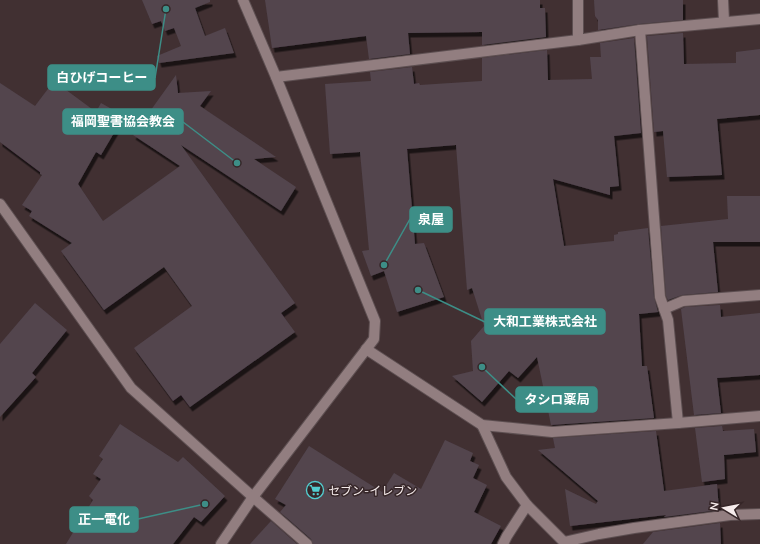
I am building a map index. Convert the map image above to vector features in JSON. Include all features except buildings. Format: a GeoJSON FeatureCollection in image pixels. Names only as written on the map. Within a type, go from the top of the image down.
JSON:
{"type":"FeatureCollection","features":[{"type":"Feature","properties":{"kind":"street"},"geometry":{"type":"LineString","coordinates":[[221,544],[253,497],[374,339],[375,321],[276,77],[243,0]]}},
{"type":"Feature","properties":{"kind":"street"},"geometry":{"type":"LineString","coordinates":[[578,0],[578,40]]}},
{"type":"Feature","properties":{"kind":"street"},"geometry":{"type":"LineString","coordinates":[[723,0],[724,21]]}},
{"type":"Feature","properties":{"kind":"street"},"geometry":{"type":"LineString","coordinates":[[276,77],[578,40],[640,30],[724,21],[760,19]]}},
{"type":"Feature","properties":{"kind":"street"},"geometry":{"type":"LineString","coordinates":[[640,30],[660,296],[668,320],[678,423]]}},
{"type":"Feature","properties":{"kind":"street"},"geometry":{"type":"LineString","coordinates":[[0,204],[131,388],[307,544]]}},
{"type":"Feature","properties":{"kind":"street"},"geometry":{"type":"LineString","coordinates":[[664,309],[683,302],[760,295]]}},
{"type":"Feature","properties":{"kind":"street"},"geometry":{"type":"LineString","coordinates":[[366,349],[482,424],[552,432],[760,416]]}},
{"type":"Feature","properties":{"kind":"street"},"geometry":{"type":"LineString","coordinates":[[482,424],[506,477],[527,505],[565,543],[599,534],[634,528],[730,515],[760,514]]}},
{"type":"Feature","properties":{"kind":"street"},"geometry":{"type":"LineString","coordinates":[[503,544],[527,505]]}},
{"type":"Feature","properties":{"kind":"place","name":"白ひげコーヒー"},"geometry":{"type":"Point","coordinates":[166,9]}},
{"type":"Feature","properties":{"kind":"place","name":"福岡聖書協会教会"},"geometry":{"type":"Point","coordinates":[237,163]}},
{"type":"Feature","properties":{"kind":"place","name":"泉屋"},"geometry":{"type":"Point","coordinates":[384,265]}},
{"type":"Feature","properties":{"kind":"place","name":"大和工業株式会社"},"geometry":{"type":"Point","coordinates":[418,290]}},
{"type":"Feature","properties":{"kind":"place","name":"タシロ薬局"},"geometry":{"type":"Point","coordinates":[482,367]}},
{"type":"Feature","properties":{"kind":"place","name":"セブン-イレブン"},"geometry":{"type":"Point","coordinates":[315,490]}},
{"type":"Feature","properties":{"kind":"place","name":"正一電化"},"geometry":{"type":"Point","coordinates":[205,504]}}]}
